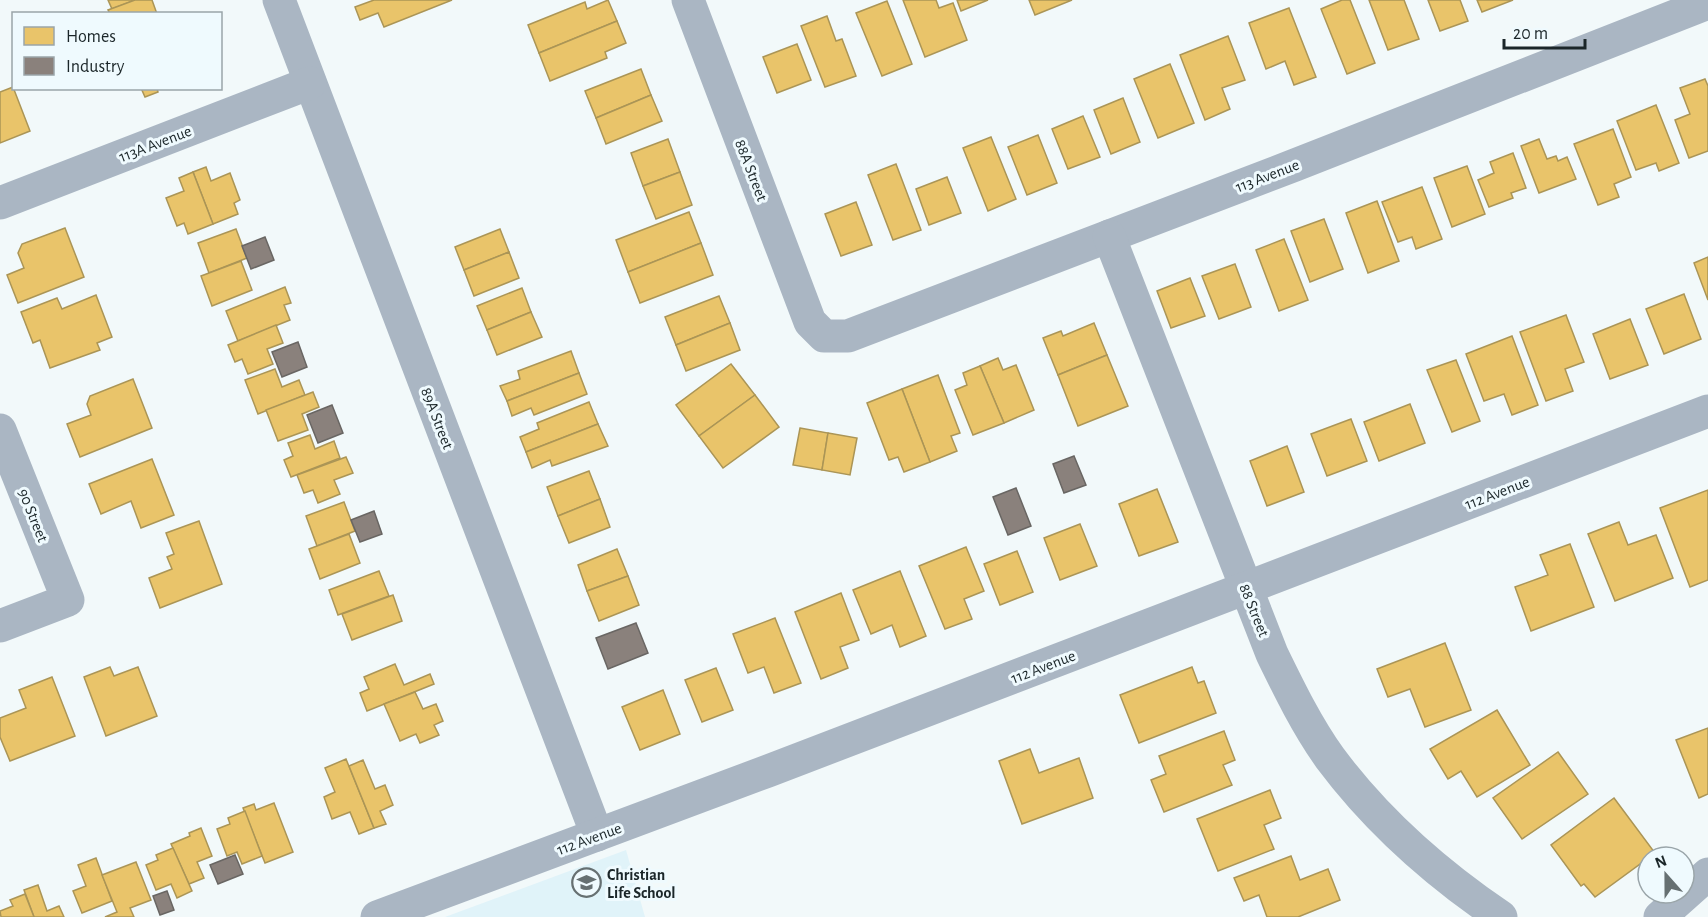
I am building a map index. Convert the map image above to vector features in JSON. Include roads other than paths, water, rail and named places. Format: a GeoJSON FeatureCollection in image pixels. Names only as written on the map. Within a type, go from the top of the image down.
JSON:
{"type":"FeatureCollection","features":[{"type":"Feature","properties":{"kind":"street","name":"89A Street"},"geometry":{"type":"LineString","coordinates":[[279,0],[597,835]]}},
{"type":"Feature","properties":{"kind":"street","name":"88A Street"},"geometry":{"type":"LineString","coordinates":[[688,0],[802,303],[810,322],[824,336]]}},
{"type":"Feature","properties":{"kind":"street","name":"113 Avenue"},"geometry":{"type":"LineString","coordinates":[[824,336],[848,336],[1708,3]]}},
{"type":"Feature","properties":{"kind":"street","name":"113A Avenue"},"geometry":{"type":"LineString","coordinates":[[0,203],[310,83]]}},
{"type":"Feature","properties":{"kind":"street","name":"88 Street"},"geometry":{"type":"LineString","coordinates":[[1109,236],[1272,654],[1293,696],[1330,757],[1366,802],[1409,845],[1460,889],[1501,917]]}},
{"type":"Feature","properties":{"kind":"street","name":"112 Avenue"},"geometry":{"type":"LineString","coordinates":[[377,917],[1708,411]]}},
{"type":"Feature","properties":{"kind":"street","name":"90 Street"},"geometry":{"type":"LineString","coordinates":[[0,430],[68,600],[0,626]]}},
{"type":"Feature","properties":{"kind":"street"},"geometry":{"type":"LineString","coordinates":[[1660,917],[1708,874]]}},
{"type":"Feature","properties":{"kind":"place","name":"Christian Life School"},"geometry":{"type":"Point","coordinates":[586,883]}}]}
